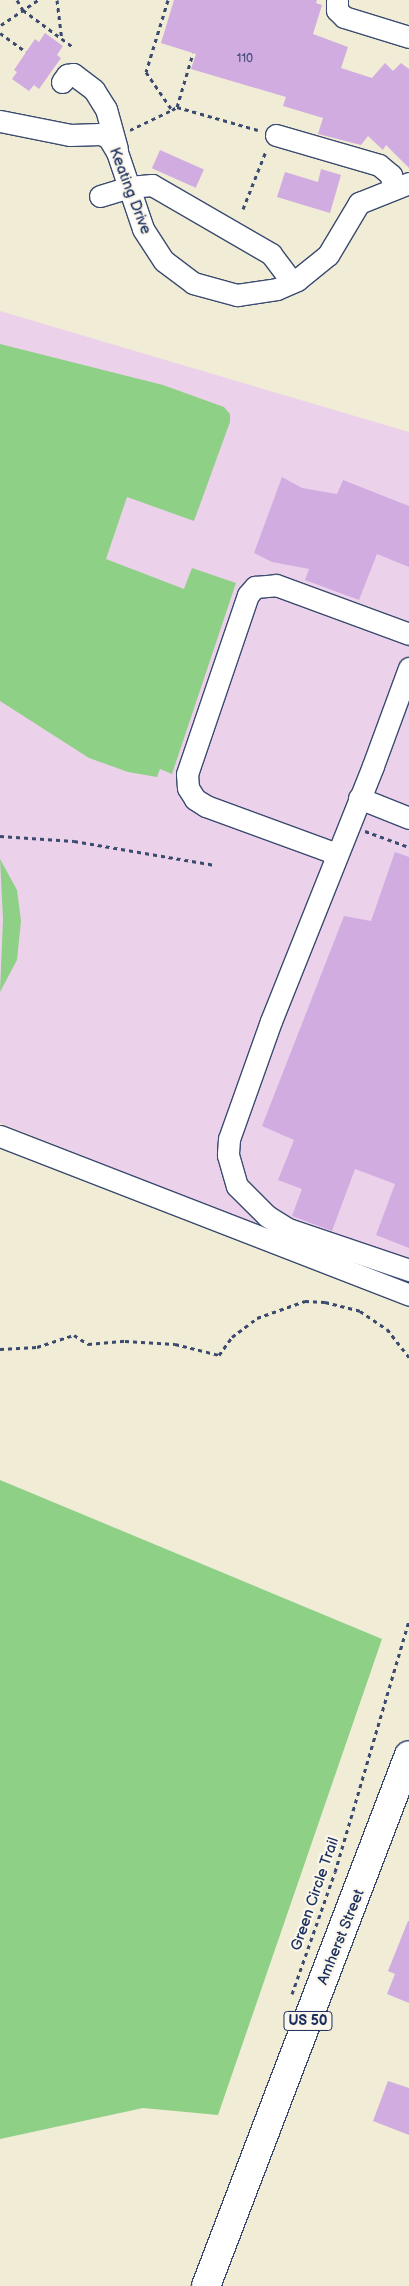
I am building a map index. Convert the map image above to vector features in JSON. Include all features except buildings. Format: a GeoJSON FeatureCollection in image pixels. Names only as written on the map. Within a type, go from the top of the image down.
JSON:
{"type":"FeatureCollection","features":[{"type":"Feature","properties":{"kind":"main road","name":"Amherst Street"},"geometry":{"type":"LineString","coordinates":[[206,2286],[408,1763]]}},
{"type":"Feature","properties":{"kind":"lane"},"geometry":{"type":"LineString","coordinates":[[337,0],[337,10],[344,17],[409,37]]}},
{"type":"Feature","properties":{"kind":"lane"},"geometry":{"type":"LineString","coordinates":[[62,82],[67,75],[73,74],[94,90],[106,109],[120,143]]}},
{"type":"Feature","properties":{"kind":"lane","name":"Keating Drive"},"geometry":{"type":"LineString","coordinates":[[0,121],[70,135],[103,135],[120,143],[129,187],[150,243],[164,261],[193,283],[237,295],[262,292],[292,282],[314,269],[328,255],[359,202],[401,186]]}},
{"type":"Feature","properties":{"kind":"lane"},"geometry":{"type":"LineString","coordinates":[[273,134],[372,162],[390,174],[401,186]]}},
{"type":"Feature","properties":{"kind":"lane"},"geometry":{"type":"LineString","coordinates":[[100,196],[145,184],[159,188],[274,256],[292,282]]}},
{"type":"Feature","properties":{"kind":"lane"},"geometry":{"type":"LineString","coordinates":[[337,854],[206,806],[195,799],[188,788],[190,766],[248,595],[255,587],[276,585],[409,634]]}},
{"type":"Feature","properties":{"kind":"lane"},"geometry":{"type":"LineString","coordinates":[[409,668],[402,707],[359,798],[271,1021],[229,1139],[229,1163],[237,1186],[267,1216],[288,1229],[409,1270]]}},
{"type":"Feature","properties":{"kind":"lane"},"geometry":{"type":"LineString","coordinates":[[359,798],[409,818]]}},
{"type":"Feature","properties":{"kind":"lane"},"geometry":{"type":"LineString","coordinates":[[0,1136],[409,1295]]}},
{"type":"Feature","properties":{"kind":"path"},"geometry":{"type":"LineString","coordinates":[[17,0],[23,10],[73,46]]}},
{"type":"Feature","properties":{"kind":"path"},"geometry":{"type":"LineString","coordinates":[[1,25],[38,0]]}},
{"type":"Feature","properties":{"kind":"path"},"geometry":{"type":"LineString","coordinates":[[56,0],[62,38]]}},
{"type":"Feature","properties":{"kind":"path"},"geometry":{"type":"LineString","coordinates":[[168,0],[146,72],[172,110]]}},
{"type":"Feature","properties":{"kind":"path"},"geometry":{"type":"LineString","coordinates":[[0,33],[26,52]]}},
{"type":"Feature","properties":{"kind":"path"},"geometry":{"type":"LineString","coordinates":[[120,143],[177,107],[194,53]]}},
{"type":"Feature","properties":{"kind":"path"},"geometry":{"type":"LineString","coordinates":[[177,107],[273,134],[243,209]]}},
{"type":"Feature","properties":{"kind":"path"},"geometry":{"type":"LineString","coordinates":[[0,836],[74,841],[215,866]]}},
{"type":"Feature","properties":{"kind":"path"},"geometry":{"type":"LineString","coordinates":[[0,1349],[37,1347],[74,1335],[88,1344],[125,1340],[174,1344],[219,1355],[232,1337],[257,1318],[305,1300],[325,1302],[360,1311],[387,1329],[409,1357]]}},
{"type":"Feature","properties":{"kind":"path","name":"Green Circle Trail"},"geometry":{"type":"LineString","coordinates":[[290,2000],[338,1862],[409,1621]]}},
{"type":"Feature","properties":{"kind":"shaded area"},"geometry":{"type":"Polygon","coordinates":[[[0,311],[409,432],[409,1286],[0,1123],[0,311]]]}},
{"type":"Feature","properties":{"kind":"green space"},"geometry":{"type":"Polygon","coordinates":[[[0,344],[163,385],[224,407],[230,414],[230,422],[194,521],[127,497],[106,559],[184,589],[192,568],[236,583],[172,774],[160,769],[157,777],[128,772],[89,758],[0,701],[0,344]]]}},
{"type":"Feature","properties":{"kind":"green space"},"geometry":{"type":"Polygon","coordinates":[[[0,859],[17,890],[21,921],[17,960],[0,992],[3,919],[0,859]]]}},
{"type":"Feature","properties":{"kind":"green space"},"geometry":{"type":"Polygon","coordinates":[[[0,1480],[382,1639],[218,2115],[143,2108],[0,2139],[0,1480]]]}}]}
